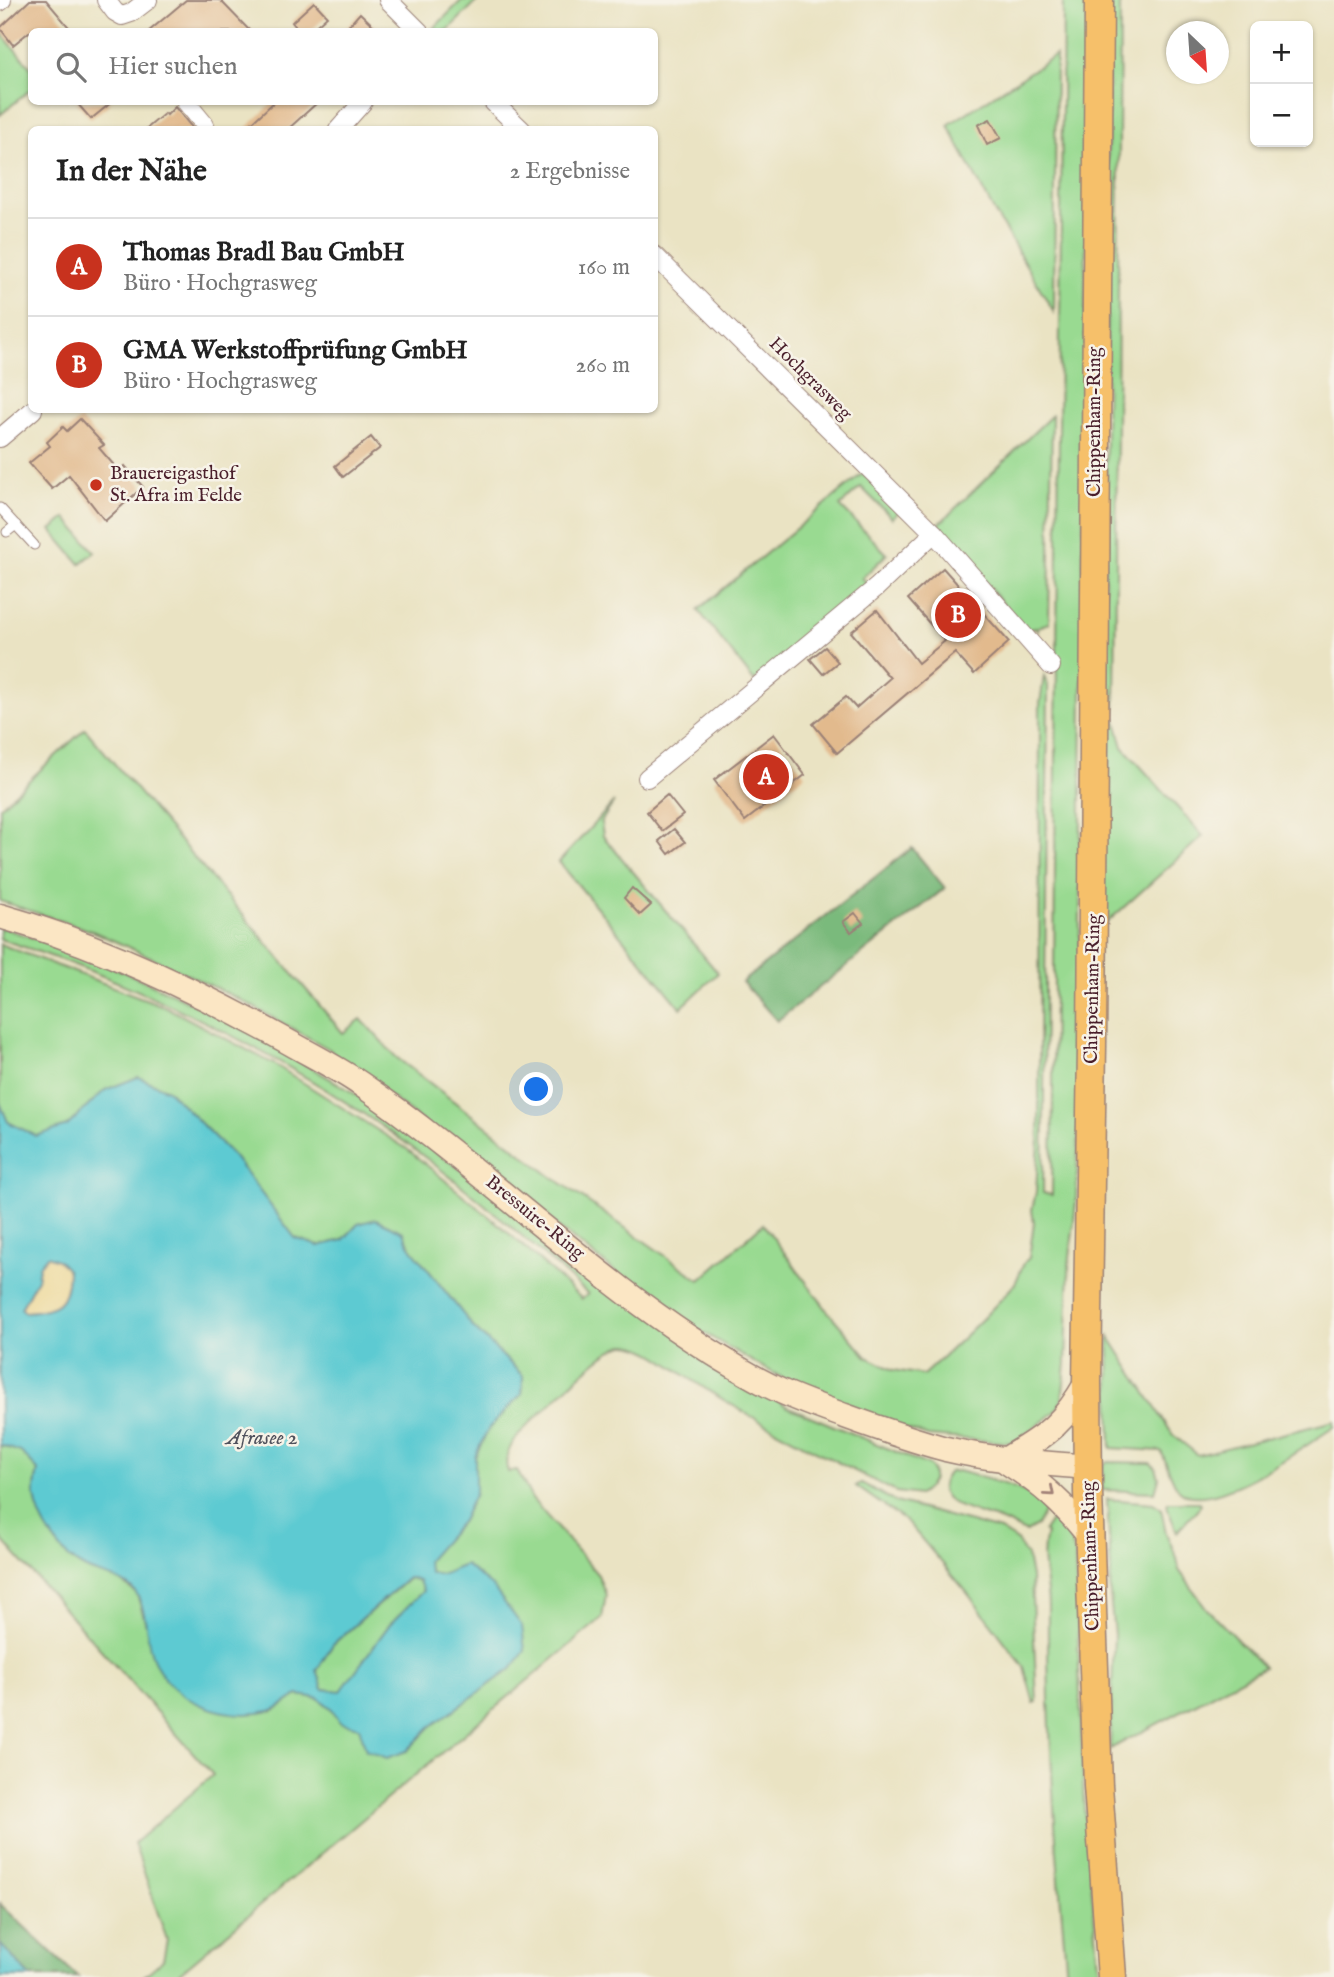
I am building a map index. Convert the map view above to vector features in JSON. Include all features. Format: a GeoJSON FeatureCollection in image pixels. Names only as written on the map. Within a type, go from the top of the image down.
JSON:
{"type":"FeatureCollection","features":[{"type":"Feature","properties":{"kind":"main road","name":"Chippenham-Ring"},"geometry":{"type":"LineString","coordinates":[[1099,0],[1087,1382],[1098,1786],[1112,1977]]}},
{"type":"Feature","properties":{"kind":"main road","name":"Bressuire-Ring"},"geometry":{"type":"LineString","coordinates":[[0,916],[51,933],[234,1012],[362,1085],[431,1134],[649,1309],[715,1354],[772,1387],[896,1434],[947,1449],[1088,1467]]}},
{"type":"Feature","properties":{"kind":"main road"},"geometry":{"type":"LineString","coordinates":[[1087,1382],[1067,1414],[1054,1428],[1004,1458],[1039,1482],[1059,1500],[1090,1537]]}},
{"type":"Feature","properties":{"kind":"street"},"geometry":{"type":"LineString","coordinates":[[106,0],[125,24],[131,13],[148,0]]}},
{"type":"Feature","properties":{"kind":"street"},"geometry":{"type":"LineString","coordinates":[[388,0],[416,28]]}},
{"type":"Feature","properties":{"kind":"street"},"geometry":{"type":"LineString","coordinates":[[188,105],[205,125]]}},
{"type":"Feature","properties":{"kind":"street"},"geometry":{"type":"LineString","coordinates":[[342,126],[360,105]]}},
{"type":"Feature","properties":{"kind":"street"},"geometry":{"type":"LineString","coordinates":[[495,105],[518,126]]}},
{"type":"Feature","properties":{"kind":"street","name":"Hochgrasweg"},"geometry":{"type":"LineString","coordinates":[[658,259],[934,533],[1051,666]]}},
{"type":"Feature","properties":{"kind":"street"},"geometry":{"type":"LineString","coordinates":[[0,438],[29,413]]}},
{"type":"Feature","properties":{"kind":"street"},"geometry":{"type":"LineString","coordinates":[[648,778],[877,587],[934,533]]}},
{"type":"Feature","properties":{"kind":"lane"},"geometry":{"type":"LineString","coordinates":[[0,508],[34,545]]}},
{"type":"Feature","properties":{"kind":"lane"},"geometry":{"type":"LineString","coordinates":[[8,532],[16,525]]}},
{"type":"Feature","properties":{"kind":"green space"},"geometry":{"type":"Polygon","coordinates":[[[462,0],[478,0],[450,28],[434,28],[462,0]]]}},
{"type":"Feature","properties":{"kind":"green space"},"geometry":{"type":"Polygon","coordinates":[[[1063,0],[1088,0],[1076,1203],[1069,1266],[1066,1364],[1062,1400],[1055,1412],[1014,1443],[928,1436],[832,1405],[663,1309],[329,1049],[239,999],[146,955],[92,931],[0,901],[0,807],[85,729],[343,1033],[361,1019],[396,1057],[551,1176],[700,1280],[763,1224],[830,1314],[867,1357],[893,1370],[923,1375],[1002,1298],[1015,1283],[1029,1258],[1039,1139],[1040,704],[1044,676],[1048,685],[1043,1193],[1052,1195],[1063,0]]]}},
{"type":"Feature","properties":{"kind":"green space"},"geometry":{"type":"Polygon","coordinates":[[[1109,0],[1120,0],[1115,712],[1104,705],[1109,0]]]}},
{"type":"Feature","properties":{"kind":"green space"},"geometry":{"type":"Polygon","coordinates":[[[0,32],[28,64],[28,92],[0,115],[0,32]]]}},
{"type":"Feature","properties":{"kind":"green space"},"geometry":{"type":"Polygon","coordinates":[[[1056,55],[1054,312],[995,213],[948,125],[1056,55]]]}},
{"type":"Feature","properties":{"kind":"green space"},"geometry":{"type":"Polygon","coordinates":[[[1052,415],[1049,623],[1038,627],[1038,630],[1035,627],[1026,631],[937,526],[1052,415]]]}},
{"type":"Feature","properties":{"kind":"green space"},"geometry":{"type":"Polygon","coordinates":[[[863,473],[900,510],[892,518],[861,487],[840,506],[887,554],[862,578],[871,587],[754,681],[698,610],[863,473]]]}},
{"type":"Feature","properties":{"kind":"green space"},"geometry":{"type":"Polygon","coordinates":[[[66,518],[95,552],[80,564],[51,530],[66,518]]]}},
{"type":"Feature","properties":{"kind":"green space"},"geometry":{"type":"Polygon","coordinates":[[[1102,711],[1115,718],[1123,747],[1203,836],[1103,926],[1102,711]]]}},
{"type":"Feature","properties":{"kind":"green space"},"geometry":{"type":"Polygon","coordinates":[[[614,802],[601,822],[603,836],[718,973],[681,1008],[559,862],[614,802]]]}},
{"type":"Feature","properties":{"kind":"green space"},"geometry":{"type":"Polygon","coordinates":[[[912,848],[945,888],[777,1021],[742,982],[912,848]]]}},
{"type":"Feature","properties":{"kind":"green space"},"geometry":{"type":"Polygon","coordinates":[[[0,927],[80,954],[141,979],[242,1028],[307,1065],[371,1104],[786,1406],[930,1466],[933,1475],[931,1483],[919,1495],[896,1492],[763,1423],[641,1348],[625,1345],[606,1354],[582,1373],[523,1430],[511,1446],[506,1463],[508,1472],[517,1470],[532,1499],[598,1575],[606,1595],[602,1618],[175,1977],[143,1977],[163,1960],[167,1940],[134,1843],[213,1775],[0,1537],[0,1445],[21,1452],[38,1470],[34,1494],[84,1568],[119,1580],[137,1594],[146,1624],[273,1711],[298,1695],[318,1698],[331,1708],[340,1722],[359,1727],[407,1751],[430,1727],[511,1669],[441,1575],[430,1573],[426,1561],[462,1521],[475,1493],[475,1456],[489,1428],[522,1394],[523,1376],[474,1328],[411,1248],[403,1232],[358,1224],[343,1240],[318,1246],[295,1238],[233,1156],[168,1090],[138,1077],[105,1090],[67,1126],[36,1137],[7,1122],[0,1103],[0,944],[166,1007],[274,1064],[407,1149],[503,1228],[582,1299],[588,1294],[498,1215],[427,1159],[308,1079],[209,1024],[158,1000],[54,957],[0,939],[0,927]]]}},
{"type":"Feature","properties":{"kind":"green space"},"geometry":{"type":"Polygon","coordinates":[[[1109,1336],[1173,1435],[1198,1455],[1334,1421],[1334,1427],[1257,1476],[1212,1494],[1193,1496],[1177,1488],[1161,1451],[1111,1448],[1109,1336]]]}},
{"type":"Feature","properties":{"kind":"green space"},"geometry":{"type":"Polygon","coordinates":[[[1108,1462],[1150,1463],[1156,1468],[1159,1478],[1155,1492],[1102,1490],[1103,1465],[1108,1462]]]}},
{"type":"Feature","properties":{"kind":"green space"},"geometry":{"type":"Polygon","coordinates":[[[958,1471],[1016,1488],[1038,1498],[1048,1505],[1037,1526],[1026,1532],[947,1499],[942,1491],[943,1483],[949,1472],[958,1471]]]}},
{"type":"Feature","properties":{"kind":"green space"},"geometry":{"type":"Polygon","coordinates":[[[861,1483],[896,1502],[1000,1530],[1016,1540],[1027,1556],[1031,1577],[1037,1702],[1034,1703],[1024,1667],[965,1590],[908,1523],[856,1486],[861,1483]]]}},
{"type":"Feature","properties":{"kind":"green space"},"geometry":{"type":"Polygon","coordinates":[[[1107,1499],[1153,1503],[1161,1508],[1166,1533],[1179,1570],[1207,1609],[1264,1667],[1110,1749],[1114,1635],[1107,1499]]]}},
{"type":"Feature","properties":{"kind":"green space"},"geometry":{"type":"Polygon","coordinates":[[[1168,1502],[1199,1502],[1201,1505],[1177,1532],[1167,1507],[1168,1502]]]}},
{"type":"Feature","properties":{"kind":"green space"},"geometry":{"type":"Polygon","coordinates":[[[1057,1512],[1064,1523],[1075,1554],[1084,1808],[1100,1977],[1067,1977],[1052,1781],[1048,1599],[1044,1562],[1044,1531],[1057,1512]]]}},
{"type":"Feature","properties":{"kind":"green space"},"geometry":{"type":"Polygon","coordinates":[[[409,1578],[419,1581],[424,1591],[390,1624],[341,1692],[323,1689],[317,1670],[333,1644],[409,1578]]]}},
{"type":"Feature","properties":{"kind":"green space"},"geometry":{"type":"Polygon","coordinates":[[[0,1904],[78,1977],[31,1977],[0,1944],[0,1904]]]}},
{"type":"Feature","properties":{"kind":"sand"},"geometry":{"type":"Polygon","coordinates":[[[47,1256],[58,1260],[68,1271],[65,1291],[58,1303],[52,1307],[25,1312],[21,1309],[37,1279],[39,1266],[47,1256]]]}},
{"type":"Feature","properties":{"kind":"water","name":"Afrasee 2"},"geometry":{"type":"Polygon","coordinates":[[[138,1077],[168,1090],[233,1156],[295,1238],[318,1246],[343,1240],[358,1224],[376,1219],[403,1232],[411,1248],[474,1328],[523,1376],[522,1394],[489,1428],[475,1456],[475,1493],[462,1521],[427,1561],[430,1573],[441,1575],[465,1565],[492,1586],[522,1626],[525,1651],[511,1669],[430,1727],[407,1751],[387,1758],[366,1750],[359,1727],[340,1722],[331,1708],[318,1698],[298,1695],[274,1710],[236,1713],[202,1705],[186,1697],[161,1674],[153,1658],[141,1602],[133,1589],[121,1581],[92,1572],[68,1557],[46,1528],[37,1506],[35,1493],[38,1470],[21,1452],[0,1445],[0,1103],[8,1122],[36,1136],[67,1126],[105,1090],[138,1077]],[[47,1256],[39,1266],[37,1279],[21,1308],[25,1312],[53,1307],[66,1291],[68,1271],[58,1260],[47,1256]],[[408,1578],[333,1644],[317,1670],[323,1689],[341,1691],[390,1624],[423,1591],[419,1581],[408,1578]]]}},
{"type":"Feature","properties":{"kind":"water"},"geometry":{"type":"Polygon","coordinates":[[[0,1944],[31,1977],[0,1977],[0,1944]]]}},
{"type":"Feature","properties":{"kind":"building"},"geometry":{"type":"Polygon","coordinates":[[[30,0],[46,0],[70,28],[28,28],[28,33],[13,45],[0,28],[30,0]]]}},
{"type":"Feature","properties":{"kind":"building"},"geometry":{"type":"Polygon","coordinates":[[[186,0],[220,0],[247,28],[153,28],[186,0]]]}},
{"type":"Feature","properties":{"kind":"building"},"geometry":{"type":"Polygon","coordinates":[[[314,2],[327,16],[314,28],[297,28],[292,22],[314,2]]]}},
{"type":"Feature","properties":{"kind":"building"},"geometry":{"type":"Polygon","coordinates":[[[360,13],[376,28],[347,28],[360,13]]]}},
{"type":"Feature","properties":{"kind":"building"},"geometry":{"type":"Polygon","coordinates":[[[79,105],[108,105],[91,119],[79,105]]]}},
{"type":"Feature","properties":{"kind":"building"},"geometry":{"type":"Polygon","coordinates":[[[271,105],[315,105],[291,126],[248,126],[271,105]]]}},
{"type":"Feature","properties":{"kind":"building"},"geometry":{"type":"Polygon","coordinates":[[[175,107],[191,126],[150,126],[165,113],[167,115],[175,107]]]}},
{"type":"Feature","properties":{"kind":"building"},"geometry":{"type":"Polygon","coordinates":[[[990,119],[1001,138],[987,145],[978,125],[990,119]]]}},
{"type":"Feature","properties":{"kind":"building"},"geometry":{"type":"Polygon","coordinates":[[[80,419],[104,445],[99,448],[119,471],[125,466],[143,487],[105,521],[69,475],[52,489],[29,463],[50,446],[47,442],[63,427],[67,431],[80,419]]]}},
{"type":"Feature","properties":{"kind":"building"},"geometry":{"type":"Polygon","coordinates":[[[371,437],[380,448],[343,477],[335,466],[371,437]]]}},
{"type":"Feature","properties":{"kind":"building"},"geometry":{"type":"Polygon","coordinates":[[[943,568],[1009,642],[974,674],[955,653],[837,753],[813,724],[846,697],[856,708],[890,678],[851,632],[877,610],[918,663],[945,641],[908,599],[943,568]]]}},
{"type":"Feature","properties":{"kind":"building"},"geometry":{"type":"Polygon","coordinates":[[[825,647],[838,662],[823,674],[810,659],[825,647]]]}},
{"type":"Feature","properties":{"kind":"building"},"geometry":{"type":"Polygon","coordinates":[[[774,734],[805,775],[745,821],[714,780],[774,734]]]}},
{"type":"Feature","properties":{"kind":"building"},"geometry":{"type":"Polygon","coordinates":[[[667,795],[683,815],[662,831],[647,812],[667,795]]]}},
{"type":"Feature","properties":{"kind":"building"},"geometry":{"type":"Polygon","coordinates":[[[674,829],[685,842],[669,854],[659,841],[674,829]]]}},
{"type":"Feature","properties":{"kind":"building"},"geometry":{"type":"Polygon","coordinates":[[[632,888],[651,905],[640,915],[624,898],[632,888]]]}},
{"type":"Feature","properties":{"kind":"building"},"geometry":{"type":"Polygon","coordinates":[[[855,913],[863,923],[851,932],[843,922],[855,913]]]}},
{"type":"Feature","properties":{"kind":"place","name":"Brauereigasthof St. Afra im Felde"},"geometry":{"type":"Point","coordinates":[96,485]}},
{"type":"Feature","properties":{"kind":"place","name":"GMA Werkstoffprüfung GmbH"},"geometry":{"type":"Point","coordinates":[958,615]}},
{"type":"Feature","properties":{"kind":"place","name":"Thomas Bradl Bau GmbH"},"geometry":{"type":"Point","coordinates":[766,777]}}]}
